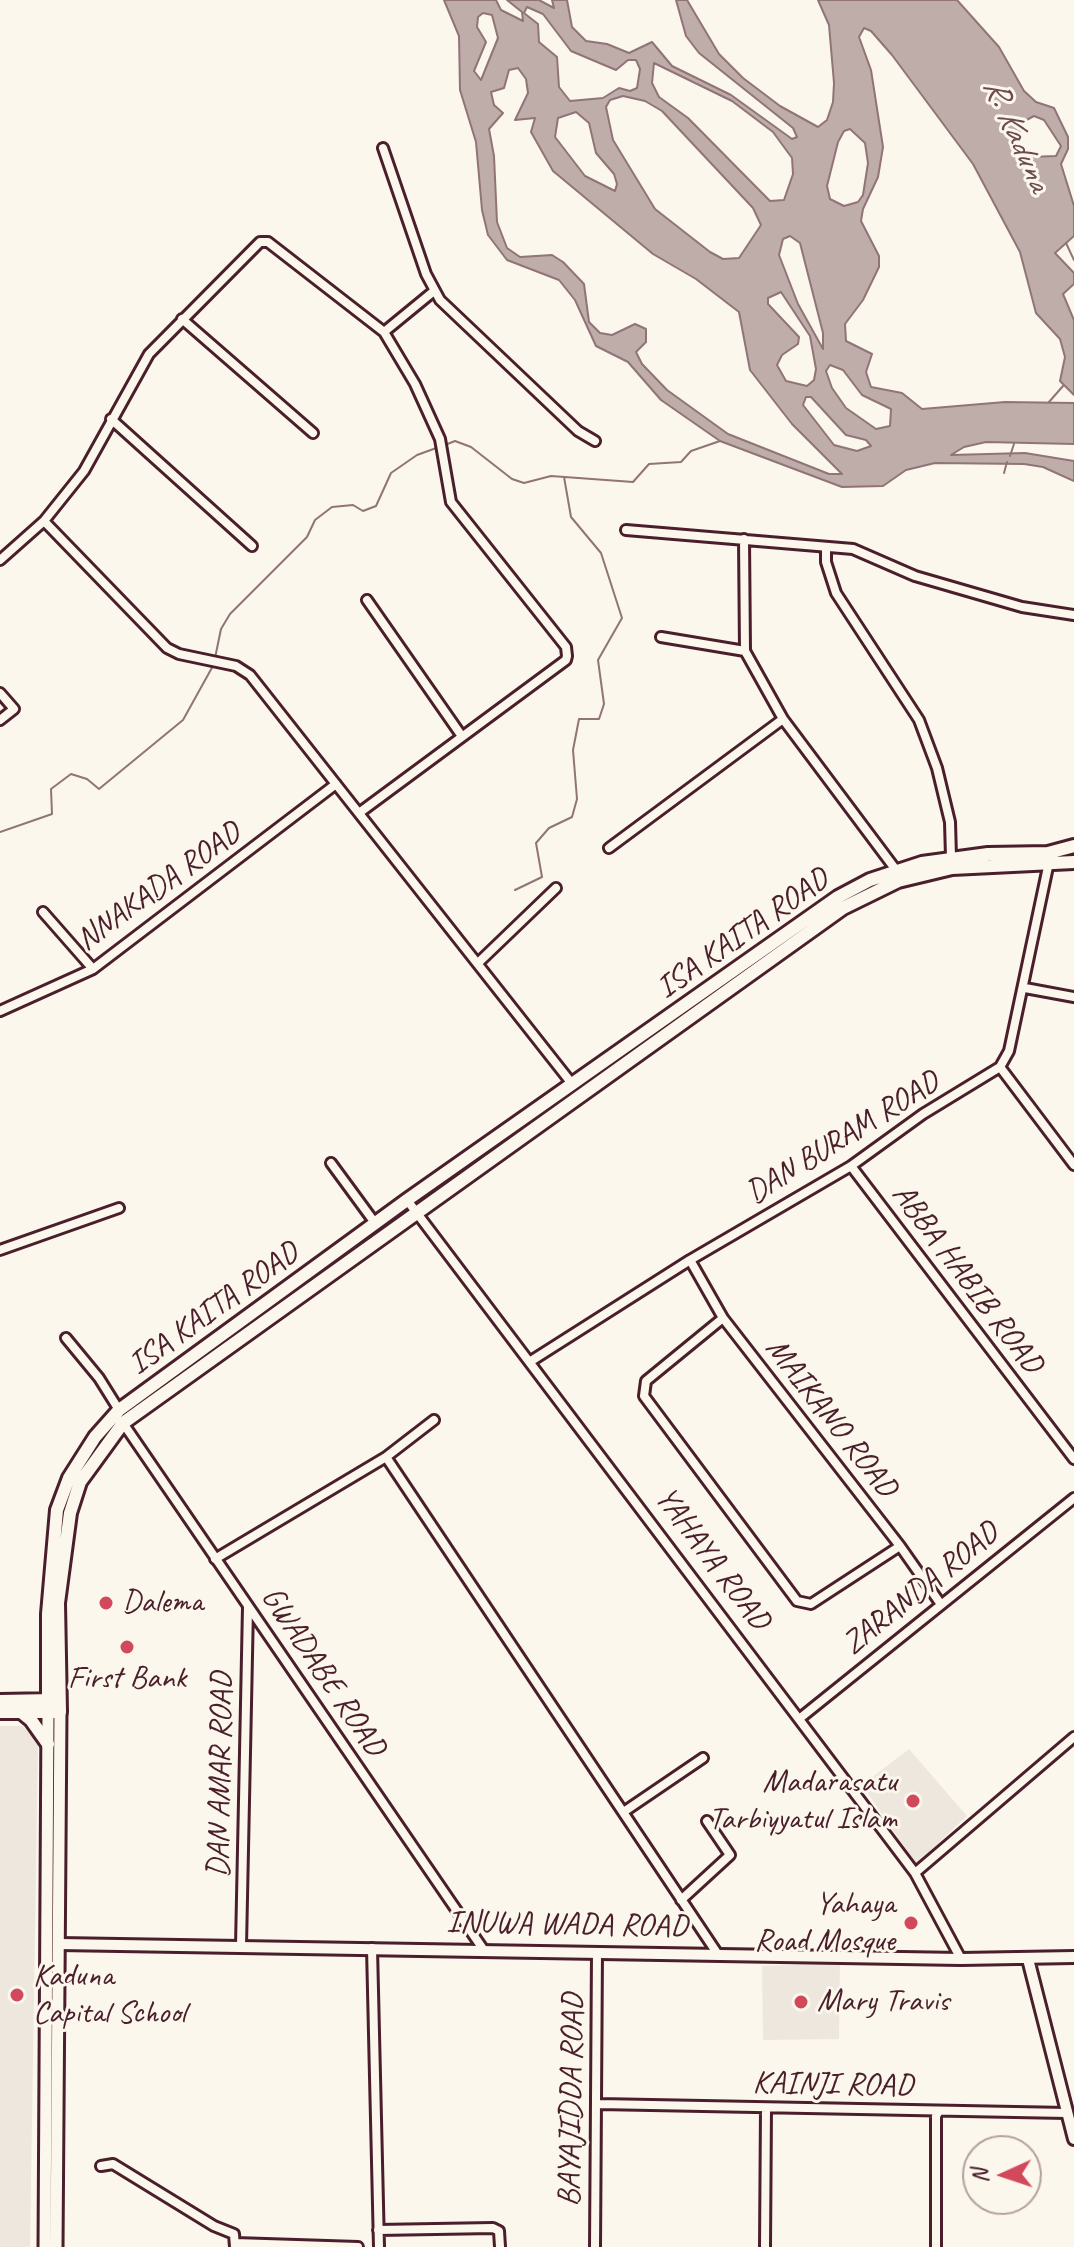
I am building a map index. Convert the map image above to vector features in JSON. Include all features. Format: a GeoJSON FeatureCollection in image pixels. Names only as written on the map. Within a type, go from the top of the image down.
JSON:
{"type":"FeatureCollection","features":[{"type":"Feature","properties":{"kind":"main road","name":"ISA KAITA ROAD"},"geometry":{"type":"LineString","coordinates":[[56,2247],[59,1944],[54,1706],[58,1603],[70,1513],[80,1482],[123,1423],[794,934],[838,897],[896,870],[951,857],[1048,853],[1074,846]]}},
{"type":"Feature","properties":{"kind":"main road","name":"ISA KAITA ROAD"},"geometry":{"type":"LineString","coordinates":[[45,2247],[48,1744],[54,1706],[49,1681],[48,1614],[57,1510],[76,1468],[95,1437],[119,1410],[375,1223],[794,934],[898,881],[952,868],[1074,862]]}},
{"type":"Feature","properties":{"kind":"main road"},"geometry":{"type":"LineString","coordinates":[[0,1712],[21,1706],[49,1681]]}},
{"type":"Feature","properties":{"kind":"main road"},"geometry":{"type":"LineString","coordinates":[[0,1701],[21,1706],[54,1706]]}},
{"type":"Feature","properties":{"kind":"main road"},"geometry":{"type":"LineString","coordinates":[[21,1706],[48,1744]]}},
{"type":"Feature","properties":{"kind":"street"},"geometry":{"type":"LineString","coordinates":[[383,148],[434,291],[578,431],[595,441]]}},
{"type":"Feature","properties":{"kind":"street"},"geometry":{"type":"LineString","coordinates":[[0,560],[44,521],[84,471],[149,354],[264,241],[384,332],[415,384],[440,439],[448,491],[456,509],[566,647],[566,660],[359,813]]}},
{"type":"Feature","properties":{"kind":"street"},"geometry":{"type":"LineString","coordinates":[[384,332],[434,291]]}},
{"type":"Feature","properties":{"kind":"street"},"geometry":{"type":"LineString","coordinates":[[182,319],[313,433]]}},
{"type":"Feature","properties":{"kind":"street"},"geometry":{"type":"LineString","coordinates":[[111,419],[252,546]]}},
{"type":"Feature","properties":{"kind":"street"},"geometry":{"type":"LineString","coordinates":[[44,521],[167,648],[236,666],[250,675],[573,1085]]}},
{"type":"Feature","properties":{"kind":"street"},"geometry":{"type":"LineString","coordinates":[[626,530],[744,539],[870,554],[915,576],[1022,607],[1074,615]]}},
{"type":"Feature","properties":{"kind":"street"},"geometry":{"type":"LineString","coordinates":[[744,539],[745,651],[783,719],[896,870]]}},
{"type":"Feature","properties":{"kind":"street"},"geometry":{"type":"LineString","coordinates":[[826,548],[826,562],[836,593],[919,720],[937,768],[950,822],[951,857]]}},
{"type":"Feature","properties":{"kind":"street"},"geometry":{"type":"LineString","coordinates":[[367,600],[461,735]]}},
{"type":"Feature","properties":{"kind":"street"},"geometry":{"type":"LineString","coordinates":[[661,637],[745,651]]}},
{"type":"Feature","properties":{"kind":"street"},"geometry":{"type":"LineString","coordinates":[[0,693],[14,709],[0,720]]}},
{"type":"Feature","properties":{"kind":"street"},"geometry":{"type":"LineString","coordinates":[[609,848],[783,719]]}},
{"type":"Feature","properties":{"kind":"street","name":"NNAKADA ROAD"},"geometry":{"type":"LineString","coordinates":[[0,1011],[93,969],[336,784]]}},
{"type":"Feature","properties":{"kind":"street"},"geometry":{"type":"LineString","coordinates":[[1049,861],[1025,988],[1009,1051],[1000,1067],[1074,1165]]}},
{"type":"Feature","properties":{"kind":"street"},"geometry":{"type":"LineString","coordinates":[[478,963],[556,888]]}},
{"type":"Feature","properties":{"kind":"street"},"geometry":{"type":"LineString","coordinates":[[43,912],[93,969]]}},
{"type":"Feature","properties":{"kind":"street"},"geometry":{"type":"LineString","coordinates":[[1025,988],[1074,997]]}},
{"type":"Feature","properties":{"kind":"street","name":"DAN BURAM ROAD"},"geometry":{"type":"LineString","coordinates":[[531,1361],[690,1260],[851,1166],[923,1114],[1000,1067]]}},
{"type":"Feature","properties":{"kind":"street"},"geometry":{"type":"LineString","coordinates":[[331,1163],[375,1223]]}},
{"type":"Feature","properties":{"kind":"street","name":"ABBA HABIB ROAD"},"geometry":{"type":"LineString","coordinates":[[851,1166],[1074,1459]]}},
{"type":"Feature","properties":{"kind":"street","name":"YAHAYA ROAD"},"geometry":{"type":"LineString","coordinates":[[407,1200],[915,1873],[961,1959]]}},
{"type":"Feature","properties":{"kind":"street"},"geometry":{"type":"LineString","coordinates":[[0,1250],[119,1208]]}},
{"type":"Feature","properties":{"kind":"street","name":"MAIKANO ROAD"},"geometry":{"type":"LineString","coordinates":[[690,1260],[723,1318],[900,1546],[940,1603]]}},
{"type":"Feature","properties":{"kind":"street"},"geometry":{"type":"LineString","coordinates":[[723,1318],[646,1381],[644,1396],[797,1601],[811,1604],[900,1546]]}},
{"type":"Feature","properties":{"kind":"street"},"geometry":{"type":"LineString","coordinates":[[66,1338],[99,1378],[119,1410]]}},
{"type":"Feature","properties":{"kind":"street"},"geometry":{"type":"LineString","coordinates":[[215,1559],[386,1457],[434,1420]]}},
{"type":"Feature","properties":{"kind":"street","name":"GWADABE ROAD"},"geometry":{"type":"LineString","coordinates":[[123,1423],[483,1949]]}},
{"type":"Feature","properties":{"kind":"street"},"geometry":{"type":"LineString","coordinates":[[386,1457],[717,1953]]}},
{"type":"Feature","properties":{"kind":"street","name":"ZARANDA ROAD"},"geometry":{"type":"LineString","coordinates":[[799,1719],[1074,1498]]}},
{"type":"Feature","properties":{"kind":"street","name":"DAN AMAR ROAD"},"geometry":{"type":"LineString","coordinates":[[241,1946],[248,1605]]}},
{"type":"Feature","properties":{"kind":"street"},"geometry":{"type":"LineString","coordinates":[[915,1873],[1074,1738]]}},
{"type":"Feature","properties":{"kind":"street"},"geometry":{"type":"LineString","coordinates":[[1003,1802],[1074,1738]]}},
{"type":"Feature","properties":{"kind":"street"},"geometry":{"type":"LineString","coordinates":[[625,1811],[703,1758]]}},
{"type":"Feature","properties":{"kind":"street"},"geometry":{"type":"LineString","coordinates":[[681,1900],[730,1855],[707,1821]]}},
{"type":"Feature","properties":{"kind":"street","name":"INUWA WADA ROAD"},"geometry":{"type":"LineString","coordinates":[[59,1944],[961,1959],[1074,1957]]}},
{"type":"Feature","properties":{"kind":"street"},"geometry":{"type":"LineString","coordinates":[[372,1948],[379,2247]]}},
{"type":"Feature","properties":{"kind":"street","name":"BAYAJIDDA ROAD"},"geometry":{"type":"LineString","coordinates":[[595,2247],[599,2104],[597,1953]]}},
{"type":"Feature","properties":{"kind":"street"},"geometry":{"type":"LineString","coordinates":[[1028,1959],[1074,2139]]}},
{"type":"Feature","properties":{"kind":"street","name":"KAINJI ROAD"},"geometry":{"type":"LineString","coordinates":[[599,2104],[1067,2113]]}},
{"type":"Feature","properties":{"kind":"street"},"geometry":{"type":"LineString","coordinates":[[765,2247],[766,2108]]}},
{"type":"Feature","properties":{"kind":"street"},"geometry":{"type":"LineString","coordinates":[[936,2247],[936,2116],[939,2111]]}},
{"type":"Feature","properties":{"kind":"street"},"geometry":{"type":"LineString","coordinates":[[101,2166],[113,2164],[214,2226],[234,2234],[235,2245],[358,2247]]}},
{"type":"Feature","properties":{"kind":"street"},"geometry":{"type":"LineString","coordinates":[[378,2230],[493,2228],[499,2231],[500,2247]]}},
{"type":"Feature","properties":{"kind":"shaded area","name":"Kaduna Capital School"},"geometry":{"type":"Polygon","coordinates":[[[0,1726],[23,1726],[38,1743],[30,2247],[0,2247],[0,1726]]]}},
{"type":"Feature","properties":{"kind":"shaded area","name":"Madarasatu Tarbiyyatul Islam"},"geometry":{"type":"Polygon","coordinates":[[[909,1749],[967,1816],[916,1864],[862,1785],[909,1749]]]}},
{"type":"Feature","properties":{"kind":"shaded area","name":"Mary Travis"},"geometry":{"type":"Polygon","coordinates":[[[840,1963],[839,2039],[763,2040],[762,1966],[840,1963]]]}},
{"type":"Feature","properties":{"kind":"water","name":"R. Kaduna"},"geometry":{"type":"Polygon","coordinates":[[[444,0],[496,0],[501,10],[523,21],[522,12],[507,0],[539,0],[554,8],[552,0],[567,0],[572,27],[586,41],[607,44],[629,53],[652,42],[672,66],[731,95],[792,139],[797,137],[793,128],[699,53],[686,36],[676,0],[687,0],[719,54],[743,78],[780,106],[818,127],[827,120],[833,102],[834,83],[829,25],[818,0],[957,0],[999,47],[1024,91],[1036,102],[1054,108],[1068,137],[1068,149],[1061,164],[1074,206],[1074,236],[1055,253],[1074,273],[1074,284],[1063,294],[1074,320],[1074,395],[1060,381],[1065,357],[1060,339],[1036,313],[1020,252],[973,164],[892,55],[871,31],[864,28],[859,37],[871,70],[883,147],[878,177],[863,209],[861,221],[879,256],[879,267],[863,300],[845,324],[846,341],[872,354],[866,372],[871,387],[902,393],[922,409],[1005,402],[1074,403],[1074,444],[986,442],[964,447],[951,455],[1025,453],[1074,461],[1074,481],[1043,467],[1024,464],[935,463],[906,470],[883,486],[842,487],[720,441],[661,400],[628,362],[596,346],[575,300],[559,280],[507,260],[488,235],[482,210],[476,142],[460,90],[459,36],[444,0]],[[527,7],[524,13],[538,24],[539,42],[557,57],[559,87],[570,101],[603,98],[619,88],[630,91],[637,88],[640,69],[636,60],[628,60],[616,70],[571,51],[543,14],[527,7]],[[483,13],[478,17],[477,27],[486,42],[474,71],[481,80],[498,38],[492,15],[483,13]],[[654,63],[652,83],[659,97],[688,118],[770,201],[784,200],[793,174],[792,158],[773,132],[732,101],[654,63]],[[518,68],[509,70],[504,88],[491,92],[494,105],[503,113],[489,129],[494,156],[497,222],[507,248],[520,257],[552,255],[563,262],[584,284],[589,322],[600,333],[612,335],[635,324],[646,329],[646,342],[636,352],[642,364],[667,390],[728,434],[829,474],[842,474],[792,424],[750,370],[739,312],[696,279],[653,254],[553,171],[531,132],[535,118],[515,120],[528,93],[526,79],[518,68]],[[623,96],[610,100],[606,107],[613,140],[655,209],[710,252],[723,259],[739,258],[761,225],[753,208],[662,111],[645,101],[623,96]],[[576,112],[558,118],[555,137],[585,176],[615,191],[617,184],[614,174],[596,153],[589,123],[576,112]],[[1034,116],[1021,123],[1018,150],[1029,157],[1056,156],[1061,146],[1044,120],[1034,116]],[[850,129],[844,131],[838,142],[827,186],[830,199],[844,206],[858,202],[863,195],[868,163],[865,143],[850,129]],[[790,236],[783,239],[779,255],[798,304],[823,349],[823,333],[800,243],[790,236]],[[781,292],[768,298],[768,304],[799,337],[798,344],[782,355],[777,365],[786,381],[807,386],[814,380],[816,369],[810,336],[781,292]],[[830,365],[826,371],[832,388],[846,408],[876,429],[890,426],[891,409],[862,395],[843,370],[830,365]],[[806,397],[803,405],[834,445],[857,451],[871,446],[866,440],[846,435],[811,397],[806,397]]]}},
{"type":"Feature","properties":{"kind":"waterway"},"geometry":{"type":"LineString","coordinates":[[1066,243],[1074,260]]}},
{"type":"Feature","properties":{"kind":"waterway"},"geometry":{"type":"LineString","coordinates":[[1049,402],[1063,386]]}},
{"type":"Feature","properties":{"kind":"waterway"},"geometry":{"type":"LineString","coordinates":[[445,445],[455,441],[471,447],[512,479],[524,483],[551,476],[633,482],[649,464],[681,462],[691,451],[720,441]]}},
{"type":"Feature","properties":{"kind":"waterway"},"geometry":{"type":"LineString","coordinates":[[1010,456],[1014,444]]}},
{"type":"Feature","properties":{"kind":"waterway"},"geometry":{"type":"LineString","coordinates":[[215,658],[221,629],[230,614],[307,537],[315,520],[332,507],[353,505],[363,511],[376,506],[391,473],[417,455],[439,447]]}},
{"type":"Feature","properties":{"kind":"waterway"},"geometry":{"type":"LineString","coordinates":[[1004,473],[1007,462]]}},
{"type":"Feature","properties":{"kind":"waterway"},"geometry":{"type":"LineString","coordinates":[[515,890],[542,877],[536,843],[549,828],[572,817],[577,799],[573,750],[579,719],[599,719],[604,704],[598,660],[622,618],[601,553],[571,517],[564,477]]}},
{"type":"Feature","properties":{"kind":"waterway"},"geometry":{"type":"LineString","coordinates":[[0,832],[52,814],[51,789],[71,774],[87,779],[99,789],[183,720],[214,664]]}},
{"type":"Feature","properties":{"kind":"place","name":"Dalema"},"geometry":{"type":"Point","coordinates":[106,1603]}},
{"type":"Feature","properties":{"kind":"place","name":"First Bank"},"geometry":{"type":"Point","coordinates":[127,1647]}},
{"type":"Feature","properties":{"kind":"place","name":"Madarasatu Tarbiyyatul Islam"},"geometry":{"type":"Point","coordinates":[913,1801]}},
{"type":"Feature","properties":{"kind":"place","name":"Yahaya Road Mosque"},"geometry":{"type":"Point","coordinates":[911,1923]}},
{"type":"Feature","properties":{"kind":"place","name":"Kaduna Capital School"},"geometry":{"type":"Point","coordinates":[17,1995]}},
{"type":"Feature","properties":{"kind":"place","name":"Mary Travis"},"geometry":{"type":"Point","coordinates":[801,2002]}}]}
